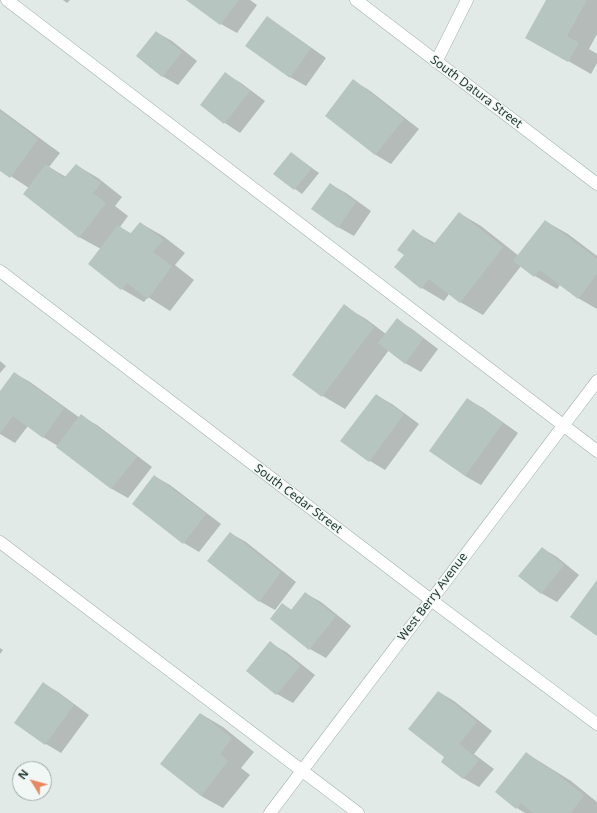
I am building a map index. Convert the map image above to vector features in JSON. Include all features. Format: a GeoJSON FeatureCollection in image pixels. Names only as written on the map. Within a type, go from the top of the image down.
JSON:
{"type":"FeatureCollection","features":[{"type":"Feature","properties":{"kind":"street"},"geometry":{"type":"LineString","coordinates":[[7,0],[597,451]]}},
{"type":"Feature","properties":{"kind":"street","name":"South Datura Street"},"geometry":{"type":"LineString","coordinates":[[356,0],[597,184]]}},
{"type":"Feature","properties":{"kind":"street"},"geometry":{"type":"LineString","coordinates":[[436,62],[467,0]]}},
{"type":"Feature","properties":{"kind":"street","name":"South Cedar Street"},"geometry":{"type":"LineString","coordinates":[[0,271],[431,600],[597,724]]}},
{"type":"Feature","properties":{"kind":"street","name":"West Berry Avenue"},"geometry":{"type":"LineString","coordinates":[[270,813],[597,381]]}},
{"type":"Feature","properties":{"kind":"street"},"geometry":{"type":"LineString","coordinates":[[0,542],[358,813]]}},
{"type":"Feature","properties":{"kind":"building"},"geometry":{"type":"Polygon","coordinates":[[[186,0],[239,0],[220,25],[186,0]]]}},
{"type":"Feature","properties":{"kind":"building"},"geometry":{"type":"Polygon","coordinates":[[[546,0],[587,0],[567,36],[579,43],[568,62],[525,38],[546,0]]]}},
{"type":"Feature","properties":{"kind":"building"},"geometry":{"type":"Polygon","coordinates":[[[267,16],[311,48],[290,78],[245,46],[267,16]]]}},
{"type":"Feature","properties":{"kind":"building"},"geometry":{"type":"Polygon","coordinates":[[[156,31],[182,52],[162,77],[136,56],[156,31]]]}},
{"type":"Feature","properties":{"kind":"building"},"geometry":{"type":"Polygon","coordinates":[[[225,72],[250,91],[224,124],[200,105],[225,72]]]}},
{"type":"Feature","properties":{"kind":"building"},"geometry":{"type":"Polygon","coordinates":[[[353,79],[404,119],[375,155],[325,116],[353,79]]]}},
{"type":"Feature","properties":{"kind":"building"},"geometry":{"type":"Polygon","coordinates":[[[0,111],[38,139],[10,178],[0,171],[0,111]]]}},
{"type":"Feature","properties":{"kind":"building"},"geometry":{"type":"Polygon","coordinates":[[[291,152],[312,168],[294,190],[273,174],[291,152]]]}},
{"type":"Feature","properties":{"kind":"building"},"geometry":{"type":"Polygon","coordinates":[[[46,164],[64,178],[76,164],[101,183],[93,193],[106,203],[79,238],[23,194],[46,164]]]}},
{"type":"Feature","properties":{"kind":"building"},"geometry":{"type":"Polygon","coordinates":[[[330,183],[356,202],[338,228],[311,209],[330,183]]]}},
{"type":"Feature","properties":{"kind":"building"},"geometry":{"type":"Polygon","coordinates":[[[459,212],[503,247],[460,303],[429,279],[421,289],[394,267],[404,255],[397,250],[413,229],[433,245],[459,212]]]}},
{"type":"Feature","properties":{"kind":"building"},"geometry":{"type":"Polygon","coordinates":[[[545,220],[597,259],[597,274],[578,299],[540,270],[534,277],[513,261],[545,220]]]}},
{"type":"Feature","properties":{"kind":"building"},"geometry":{"type":"Polygon","coordinates":[[[140,222],[163,240],[153,252],[172,266],[148,299],[127,283],[121,290],[88,264],[118,225],[130,234],[140,222]]]}},
{"type":"Feature","properties":{"kind":"building"},"geometry":{"type":"Polygon","coordinates":[[[344,304],[374,327],[322,397],[292,375],[344,304]]]}},
{"type":"Feature","properties":{"kind":"building"},"geometry":{"type":"Polygon","coordinates":[[[397,318],[423,339],[405,364],[378,343],[397,318]]]}},
{"type":"Feature","properties":{"kind":"building"},"geometry":{"type":"Polygon","coordinates":[[[14,372],[64,408],[43,438],[13,416],[0,433],[0,391],[14,372]]]}},
{"type":"Feature","properties":{"kind":"building"},"geometry":{"type":"Polygon","coordinates":[[[376,394],[404,414],[369,462],[340,441],[376,394]]]}},
{"type":"Feature","properties":{"kind":"building"},"geometry":{"type":"Polygon","coordinates":[[[467,398],[503,423],[465,476],[429,451],[467,398]]]}},
{"type":"Feature","properties":{"kind":"building"},"geometry":{"type":"Polygon","coordinates":[[[81,414],[137,457],[111,489],[56,447],[81,414]]]}},
{"type":"Feature","properties":{"kind":"building"},"geometry":{"type":"Polygon","coordinates":[[[154,475],[206,514],[183,544],[132,504],[154,475]]]}},
{"type":"Feature","properties":{"kind":"building"},"geometry":{"type":"Polygon","coordinates":[[[230,532],[281,572],[259,602],[207,561],[230,532]]]}},
{"type":"Feature","properties":{"kind":"building"},"geometry":{"type":"Polygon","coordinates":[[[542,547],[564,565],[541,594],[518,576],[542,547]]]}},
{"type":"Feature","properties":{"kind":"building"},"geometry":{"type":"Polygon","coordinates":[[[597,580],[597,636],[570,617],[597,580]]]}},
{"type":"Feature","properties":{"kind":"building"},"geometry":{"type":"Polygon","coordinates":[[[305,592],[336,616],[309,650],[270,619],[282,603],[291,610],[305,592]]]}},
{"type":"Feature","properties":{"kind":"building"},"geometry":{"type":"Polygon","coordinates":[[[270,641],[300,666],[276,695],[246,671],[270,641]]]}},
{"type":"Feature","properties":{"kind":"building"},"geometry":{"type":"Polygon","coordinates":[[[43,682],[74,705],[45,745],[14,723],[43,682]]]}},
{"type":"Feature","properties":{"kind":"building"},"geometry":{"type":"Polygon","coordinates":[[[438,691],[477,722],[459,744],[479,760],[463,779],[441,762],[444,757],[408,729],[438,691]]]}},
{"type":"Feature","properties":{"kind":"building"},"geometry":{"type":"Polygon","coordinates":[[[200,713],[232,738],[220,754],[228,761],[201,796],[160,764],[200,713]]]}},
{"type":"Feature","properties":{"kind":"building"},"geometry":{"type":"Polygon","coordinates":[[[526,752],[584,795],[571,813],[533,813],[521,803],[516,809],[495,792],[526,752]]]}}]}
